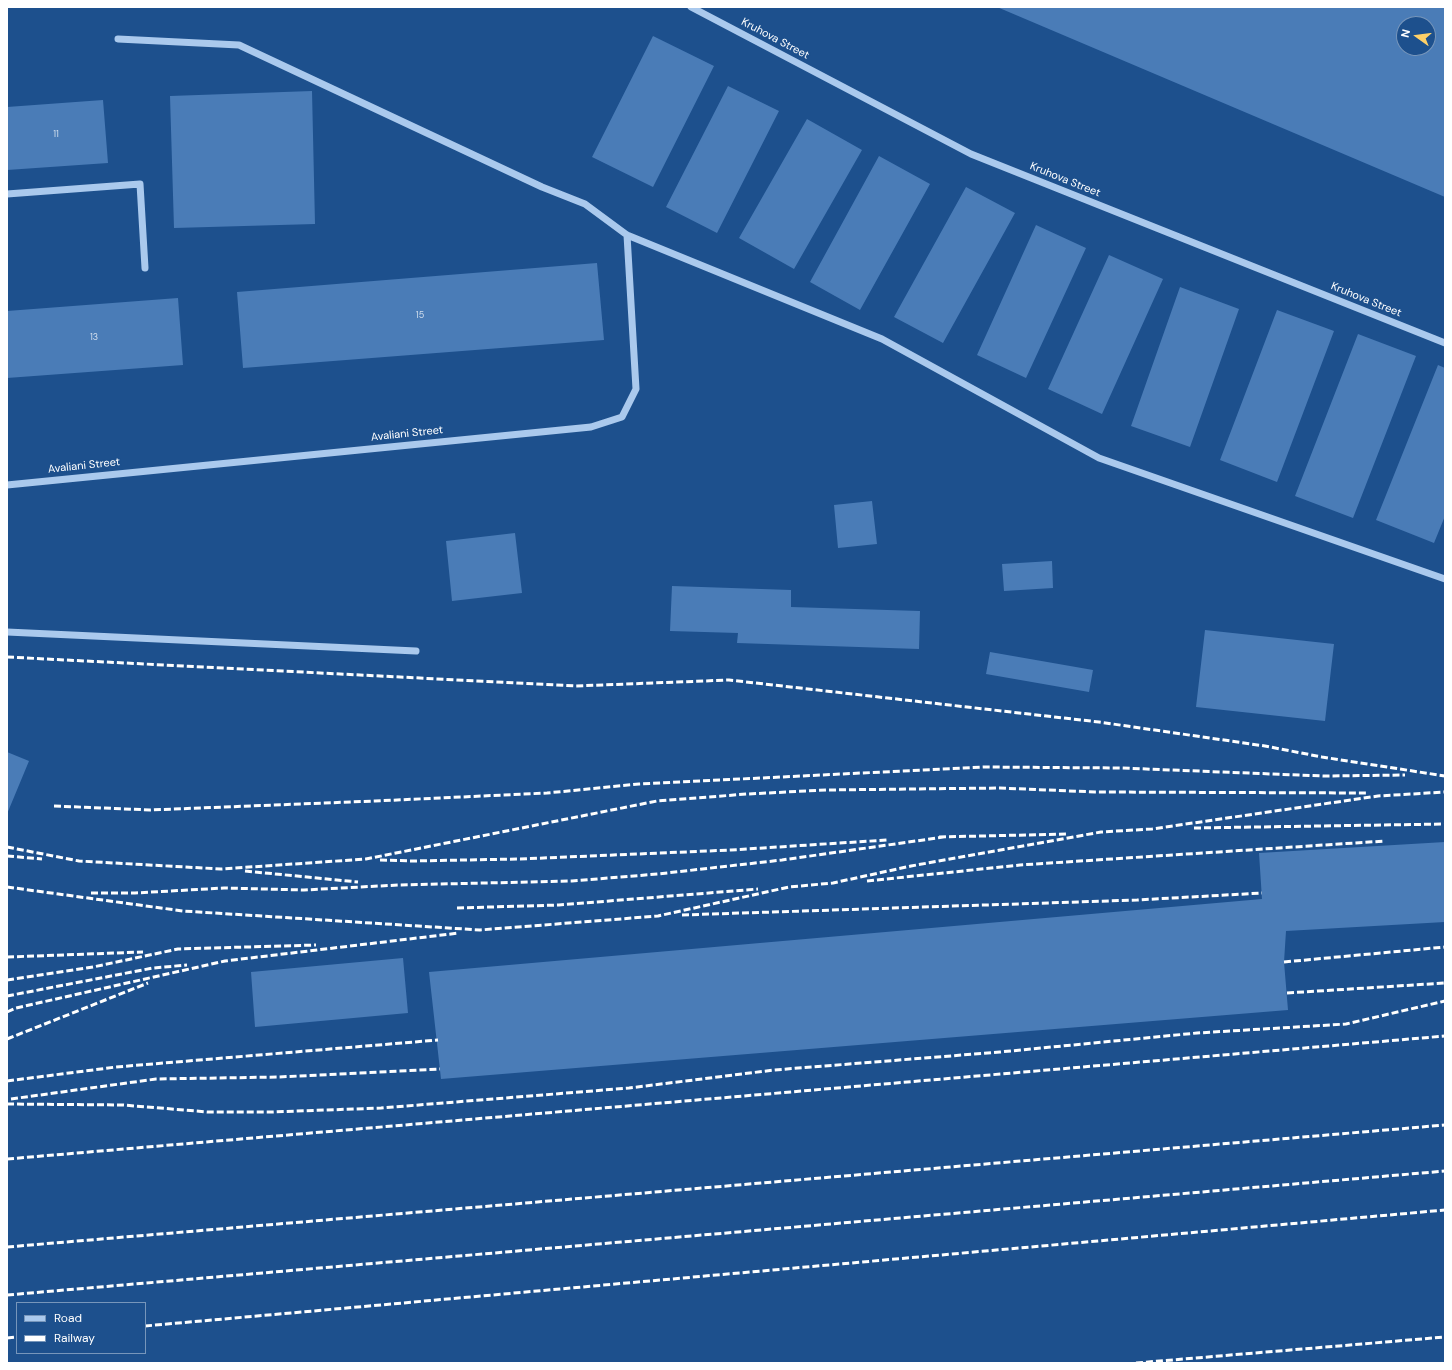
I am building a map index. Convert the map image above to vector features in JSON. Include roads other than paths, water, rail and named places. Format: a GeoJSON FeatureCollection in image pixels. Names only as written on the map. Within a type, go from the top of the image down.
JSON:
{"type":"FeatureCollection","features":[{"type":"Feature","properties":{"kind":"street","name":"Kruhova Street"},"geometry":{"type":"LineString","coordinates":[[691,7],[971,154],[1445,343]]}},
{"type":"Feature","properties":{"kind":"street"},"geometry":{"type":"LineString","coordinates":[[118,39],[240,45],[542,187],[584,204],[627,235],[882,338],[1099,458],[1445,579]]}},
{"type":"Feature","properties":{"kind":"street"},"geometry":{"type":"LineString","coordinates":[[7,194],[140,184],[145,268]]}},
{"type":"Feature","properties":{"kind":"street","name":"Avaliani Street"},"geometry":{"type":"LineString","coordinates":[[7,485],[591,427],[622,417],[636,389],[627,235]]}},
{"type":"Feature","properties":{"kind":"street"},"geometry":{"type":"LineString","coordinates":[[7,632],[416,651]]}},
{"type":"Feature","properties":{"kind":"railway"},"geometry":{"type":"LineString","coordinates":[[7,657],[576,686],[729,680],[1099,722],[1265,746],[1322,757],[1445,776]]}},
{"type":"Feature","properties":{"kind":"railway"},"geometry":{"type":"LineString","coordinates":[[54,806],[150,810],[375,801],[547,793],[639,784],[984,767],[1121,768],[1323,776],[1405,775]]}},
{"type":"Feature","properties":{"kind":"railway"},"geometry":{"type":"LineString","coordinates":[[7,847],[79,861],[221,869],[366,859],[657,801],[747,794],[826,790],[1000,788],[1095,792],[1367,793]]}},
{"type":"Feature","properties":{"kind":"railway"},"geometry":{"type":"LineString","coordinates":[[7,887],[183,911],[480,930],[658,916],[789,887],[833,883],[911,866],[1101,832],[1152,829],[1378,796],[1445,792]]}},
{"type":"Feature","properties":{"kind":"railway"},"geometry":{"type":"LineString","coordinates":[[1194,828],[1445,824]]}},
{"type":"Feature","properties":{"kind":"railway"},"geometry":{"type":"LineString","coordinates":[[939,837],[1067,834]]}},
{"type":"Feature","properties":{"kind":"railway"},"geometry":{"type":"LineString","coordinates":[[91,893],[135,893],[224,888],[304,890],[398,885],[572,881],[658,874],[782,860],[944,837]]}},
{"type":"Feature","properties":{"kind":"railway"},"geometry":{"type":"LineString","coordinates":[[380,860],[413,861],[520,859],[731,850],[887,840]]}},
{"type":"Feature","properties":{"kind":"railway"},"geometry":{"type":"LineString","coordinates":[[867,881],[1020,865],[1385,841]]}},
{"type":"Feature","properties":{"kind":"railway"},"geometry":{"type":"LineString","coordinates":[[7,856],[42,859]]}},
{"type":"Feature","properties":{"kind":"railway"},"geometry":{"type":"LineString","coordinates":[[245,871],[358,882]]}},
{"type":"Feature","properties":{"kind":"railway"},"geometry":{"type":"LineString","coordinates":[[457,908],[559,905],[758,889]]}},
{"type":"Feature","properties":{"kind":"railway"},"geometry":{"type":"LineString","coordinates":[[682,915],[1137,900],[1262,893]]}},
{"type":"Feature","properties":{"kind":"railway"},"geometry":{"type":"LineString","coordinates":[[7,1012],[16,1008],[225,961],[459,933]]}},
{"type":"Feature","properties":{"kind":"railway"},"geometry":{"type":"LineString","coordinates":[[7,980],[93,967],[178,949],[316,945]]}},
{"type":"Feature","properties":{"kind":"railway"},"geometry":{"type":"LineString","coordinates":[[1284,962],[1445,947]]}},
{"type":"Feature","properties":{"kind":"railway"},"geometry":{"type":"LineString","coordinates":[[7,957],[143,952]]}},
{"type":"Feature","properties":{"kind":"railway"},"geometry":{"type":"LineString","coordinates":[[7,996],[153,968],[187,965]]}},
{"type":"Feature","properties":{"kind":"railway"},"geometry":{"type":"LineString","coordinates":[[7,1039],[148,983]]}},
{"type":"Feature","properties":{"kind":"railway"},"geometry":{"type":"LineString","coordinates":[[1287,993],[1445,983]]}},
{"type":"Feature","properties":{"kind":"railway"},"geometry":{"type":"LineString","coordinates":[[7,1104],[123,1105],[208,1112],[272,1112],[381,1108],[629,1088],[774,1070],[1000,1052],[1197,1033],[1346,1024],[1445,1001]]}},
{"type":"Feature","properties":{"kind":"railway"},"geometry":{"type":"LineString","coordinates":[[7,1159],[1445,1036]]}},
{"type":"Feature","properties":{"kind":"railway"},"geometry":{"type":"LineString","coordinates":[[7,1081],[116,1067],[438,1040]]}},
{"type":"Feature","properties":{"kind":"railway"},"geometry":{"type":"LineString","coordinates":[[11,1099],[156,1079],[279,1077],[440,1069]]}},
{"type":"Feature","properties":{"kind":"railway"},"geometry":{"type":"LineString","coordinates":[[7,1247],[1445,1125]]}},
{"type":"Feature","properties":{"kind":"railway"},"geometry":{"type":"LineString","coordinates":[[7,1295],[1445,1171]]}},
{"type":"Feature","properties":{"kind":"railway"},"geometry":{"type":"LineString","coordinates":[[146,1326],[1445,1210]]}},
{"type":"Feature","properties":{"kind":"railway"},"geometry":{"type":"LineString","coordinates":[[7,1338],[16,1337]]}},
{"type":"Feature","properties":{"kind":"railway"},"geometry":{"type":"LineString","coordinates":[[1136,1363],[1445,1337]]}}]}
